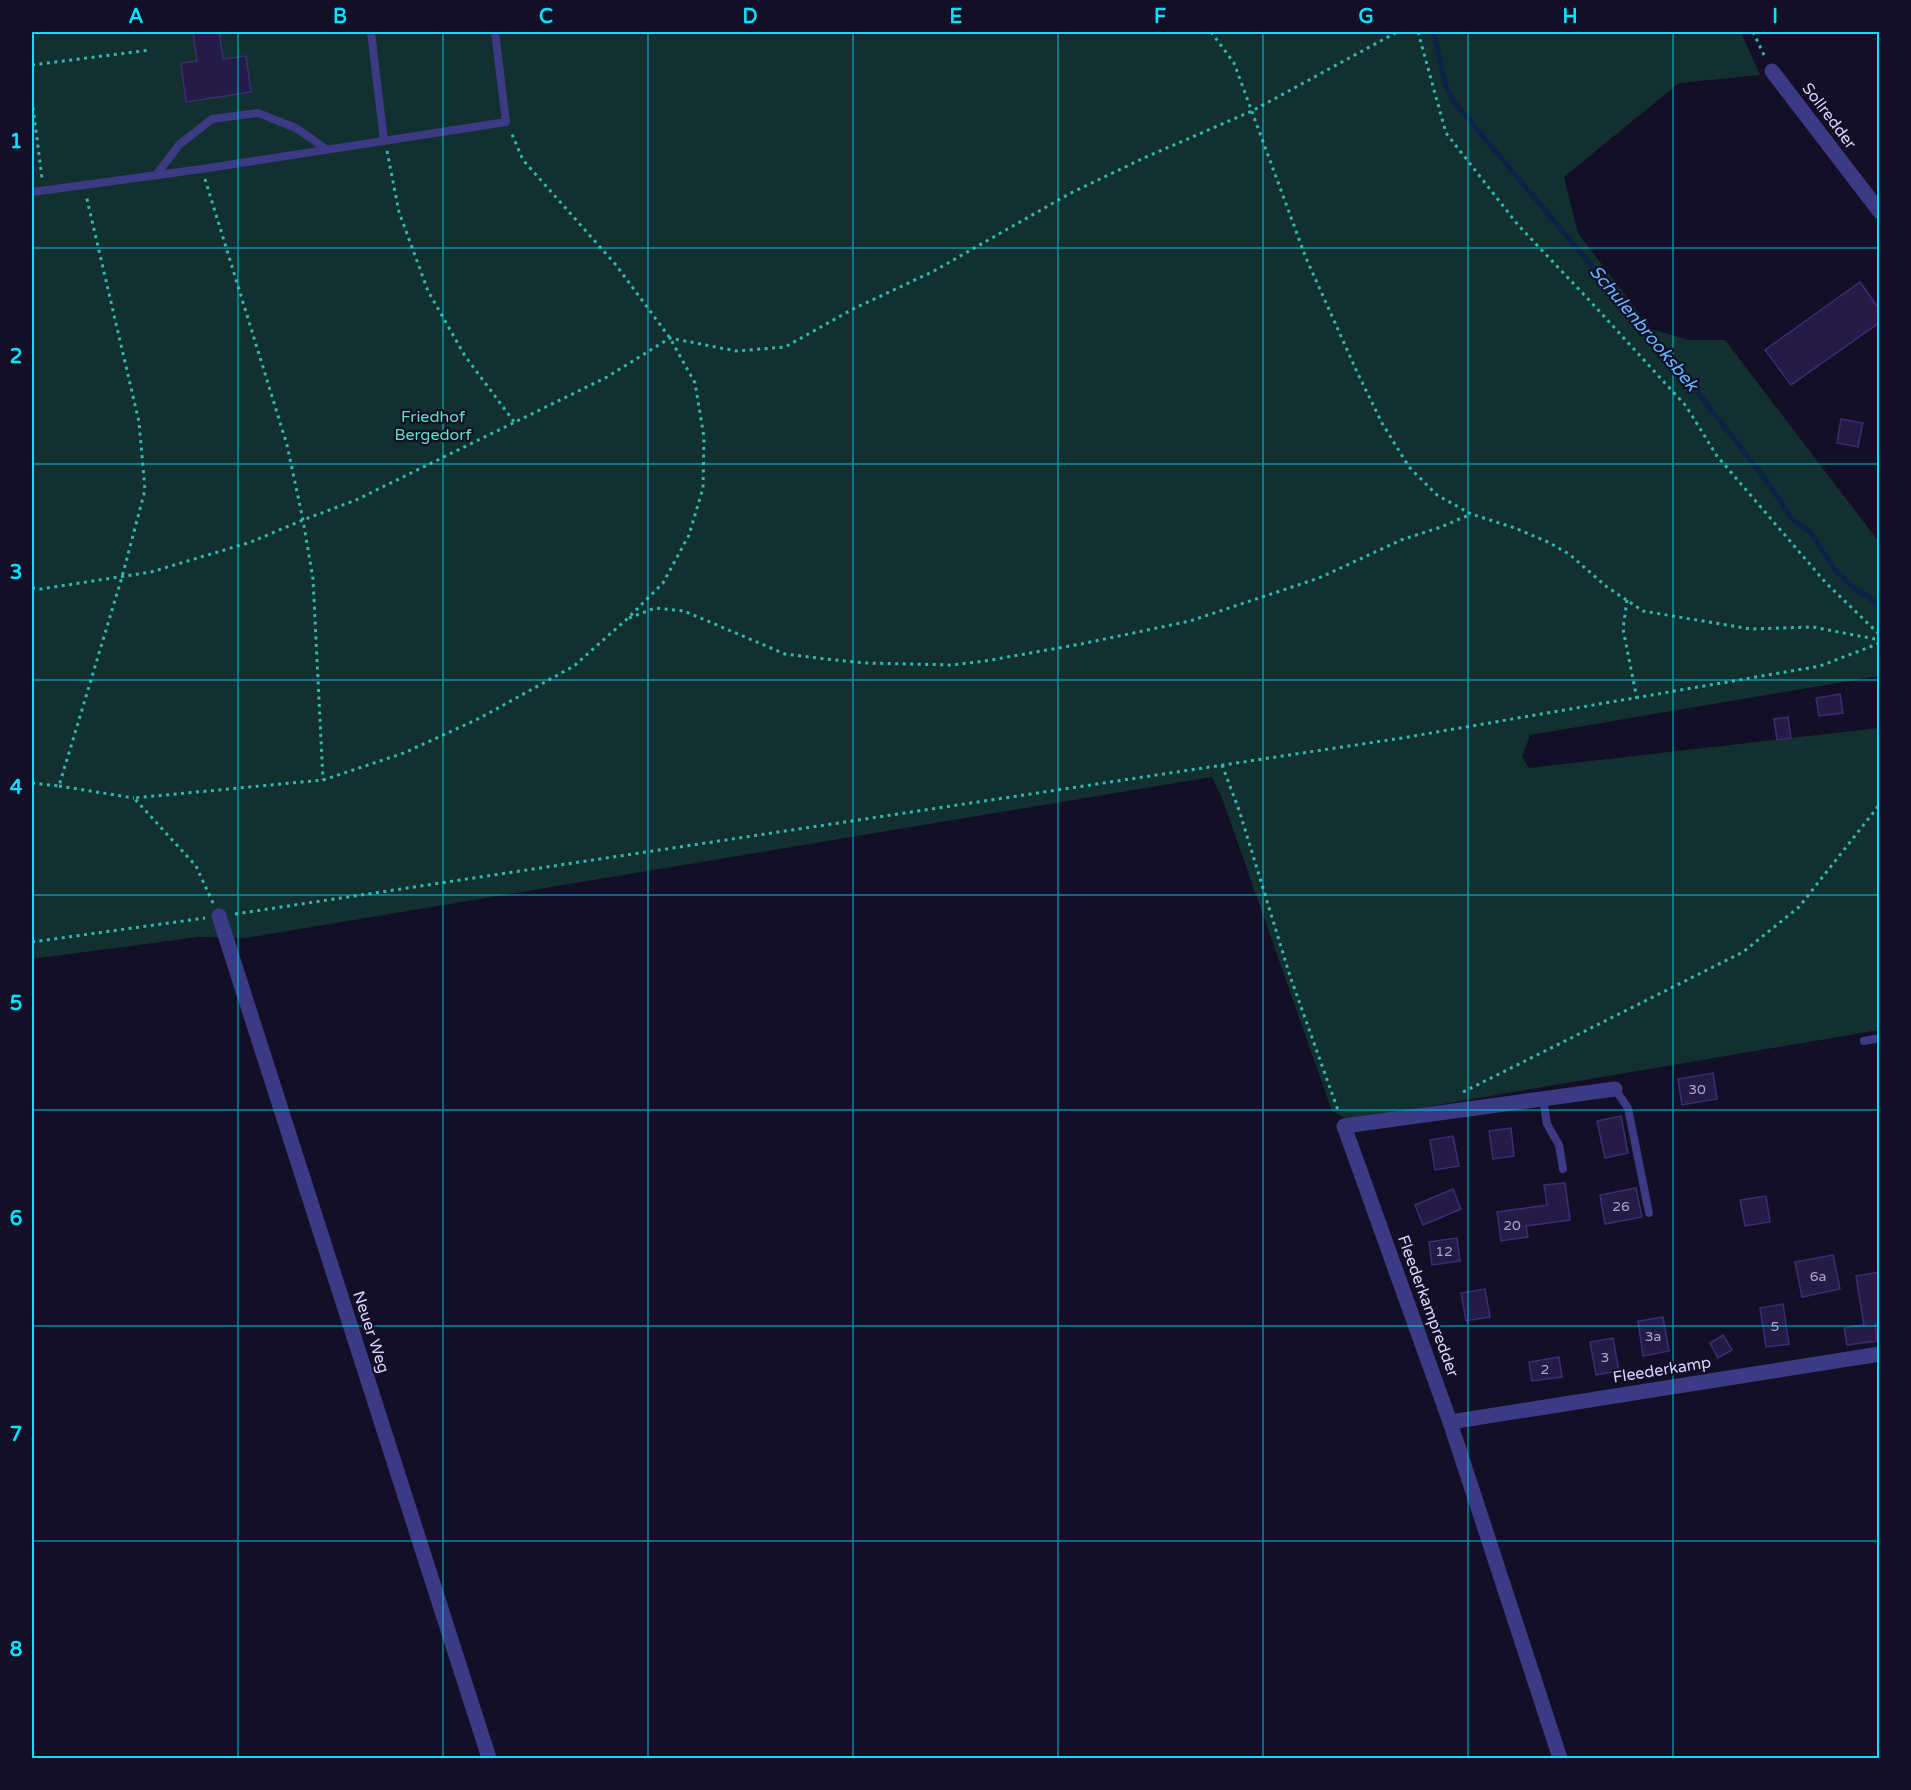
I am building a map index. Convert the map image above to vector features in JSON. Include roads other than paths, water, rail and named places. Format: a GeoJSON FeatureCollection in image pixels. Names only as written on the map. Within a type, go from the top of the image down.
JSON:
{"type":"FeatureCollection","features":[{"type":"Feature","properties":{"kind":"street","name":"Sollredder"},"geometry":{"type":"LineString","coordinates":[[1772,71],[1880,212]]}},
{"type":"Feature","properties":{"kind":"street","name":"Neuer Weg"},"geometry":{"type":"LineString","coordinates":[[219,916],[489,1758]]}},
{"type":"Feature","properties":{"kind":"street"},"geometry":{"type":"LineString","coordinates":[[1543,1099],[1615,1089]]}},
{"type":"Feature","properties":{"kind":"street","name":"Fleederkampredder"},"geometry":{"type":"LineString","coordinates":[[1543,1099],[1344,1126],[1450,1422],[1560,1758]]}},
{"type":"Feature","properties":{"kind":"street","name":"Fleederkamp"},"geometry":{"type":"LineString","coordinates":[[1450,1422],[1880,1354]]}},
{"type":"Feature","properties":{"kind":"lane"},"geometry":{"type":"LineString","coordinates":[[371,32],[384,141]]}},
{"type":"Feature","properties":{"kind":"lane"},"geometry":{"type":"LineString","coordinates":[[32,192],[202,169],[506,122],[495,32]]}},
{"type":"Feature","properties":{"kind":"lane"},"geometry":{"type":"LineString","coordinates":[[156,175],[179,145],[212,119],[258,113],[296,128],[326,149]]}},
{"type":"Feature","properties":{"kind":"lane"},"geometry":{"type":"LineString","coordinates":[[1864,1041],[1880,1038]]}},
{"type":"Feature","properties":{"kind":"lane"},"geometry":{"type":"LineString","coordinates":[[1615,1089],[1628,1108],[1649,1213]]}},
{"type":"Feature","properties":{"kind":"lane"},"geometry":{"type":"LineString","coordinates":[[1543,1099],[1546,1121],[1559,1145],[1563,1168]]}},
{"type":"Feature","properties":{"kind":"waterway","name":"Schulenbrooksbek"},"geometry":{"type":"LineString","coordinates":[[1434,32],[1445,84],[1454,102],[1692,385],[1769,484],[1792,519],[1810,532],[1835,570],[1857,591],[1868,596],[1880,608]]}},
{"type":"Feature","properties":{"kind":"park label","name":"Friedhof Bergedorf"},"geometry":{"type":"Point","coordinates":[433,426]}}]}
